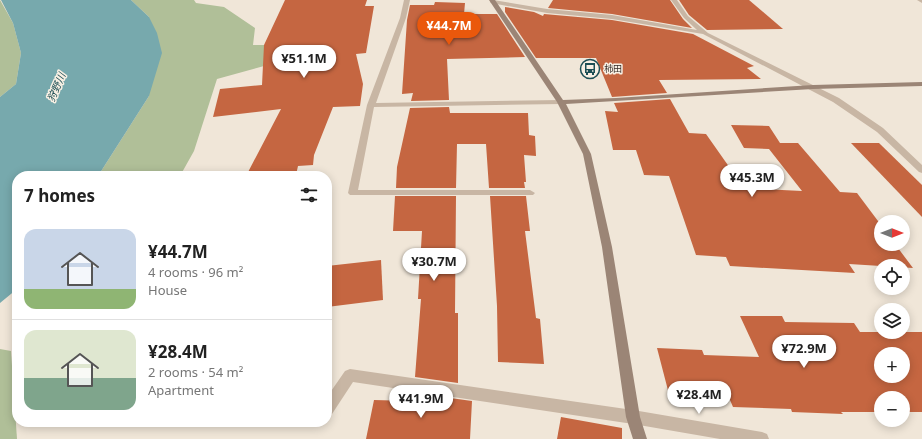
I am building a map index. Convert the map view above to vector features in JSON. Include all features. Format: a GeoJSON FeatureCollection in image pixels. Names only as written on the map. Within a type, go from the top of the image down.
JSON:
{"type":"FeatureCollection","features":[{"type":"Feature","properties":{"kind":"street"},"geometry":{"type":"LineString","coordinates":[[407,0],[403,18],[371,105],[353,193],[530,193]]}},
{"type":"Feature","properties":{"kind":"street"},"geometry":{"type":"LineString","coordinates":[[674,0],[686,17],[706,34],[836,100],[880,130],[922,170]]}},
{"type":"Feature","properties":{"kind":"street"},"geometry":{"type":"LineString","coordinates":[[493,1],[547,11],[612,16],[706,34]]}},
{"type":"Feature","properties":{"kind":"street"},"geometry":{"type":"LineString","coordinates":[[493,1],[561,102],[587,154],[607,247],[633,417],[640,439]]}},
{"type":"Feature","properties":{"kind":"street"},"geometry":{"type":"LineString","coordinates":[[371,105],[616,100],[813,87],[922,84]]}},
{"type":"Feature","properties":{"kind":"street"},"geometry":{"type":"LineString","coordinates":[[332,402],[350,375],[633,417],[762,439]]}},
{"type":"Feature","properties":{"kind":"green space"},"geometry":{"type":"Polygon","coordinates":[[[0,0],[13,23],[21,53],[16,84],[0,97],[0,0]]]}},
{"type":"Feature","properties":{"kind":"green space"},"geometry":{"type":"Polygon","coordinates":[[[131,0],[194,0],[196,3],[224,7],[255,28],[253,45],[299,45],[293,58],[217,79],[194,151],[183,171],[101,171],[149,96],[149,17],[131,0]]]}},
{"type":"Feature","properties":{"kind":"green space"},"geometry":{"type":"Polygon","coordinates":[[[0,349],[11,351],[12,427],[16,427],[17,439],[0,439],[0,349]]]}},
{"type":"Feature","properties":{"kind":"water","name":"狩野川"},"geometry":{"type":"Polygon","coordinates":[[[1,0],[131,0],[149,17],[157,33],[162,53],[149,96],[101,171],[12,171],[12,293],[0,303],[0,97],[16,84],[21,53],[13,23],[1,0]]]}},
{"type":"Feature","properties":{"kind":"building"},"geometry":{"type":"Polygon","coordinates":[[[285,0],[367,0],[365,6],[374,6],[366,53],[356,54],[363,84],[360,106],[333,107],[314,155],[313,165],[298,166],[297,171],[249,171],[281,109],[213,117],[220,89],[262,85],[264,45],[285,0]]]}},
{"type":"Feature","properties":{"kind":"building"},"geometry":{"type":"Polygon","coordinates":[[[553,0],[670,0],[683,19],[692,28],[612,14],[548,8],[553,0]]]}},
{"type":"Feature","properties":{"kind":"building"},"geometry":{"type":"Polygon","coordinates":[[[679,0],[749,0],[783,29],[707,30],[689,15],[679,0]]]}},
{"type":"Feature","properties":{"kind":"building"},"geometry":{"type":"Polygon","coordinates":[[[435,2],[465,3],[464,14],[497,14],[525,57],[447,59],[449,100],[411,101],[413,93],[402,94],[407,20],[410,5],[434,5],[435,2]]]}},
{"type":"Feature","properties":{"kind":"building"},"geometry":{"type":"Polygon","coordinates":[[[505,7],[534,12],[543,16],[544,14],[612,20],[693,34],[754,66],[747,68],[761,79],[659,80],[667,93],[612,97],[596,58],[536,58],[505,12],[505,7]]]}},
{"type":"Feature","properties":{"kind":"building"},"geometry":{"type":"Polygon","coordinates":[[[670,99],[689,133],[706,134],[744,188],[802,191],[769,149],[744,148],[731,125],[769,126],[780,143],[798,143],[840,192],[857,193],[874,216],[874,251],[900,251],[906,259],[874,259],[874,266],[849,264],[855,273],[730,266],[726,257],[696,255],[669,176],[644,175],[636,150],[613,150],[605,111],[618,112],[614,103],[670,99]]]}},
{"type":"Feature","properties":{"kind":"building"},"geometry":{"type":"Polygon","coordinates":[[[449,107],[450,113],[528,113],[529,135],[535,136],[536,156],[524,155],[525,188],[489,188],[486,144],[457,144],[456,188],[396,188],[397,167],[410,108],[449,107]]]}},
{"type":"Feature","properties":{"kind":"building"},"geometry":{"type":"Polygon","coordinates":[[[851,143],[879,143],[922,185],[922,217],[851,143]]]}},
{"type":"Feature","properties":{"kind":"building"},"geometry":{"type":"Polygon","coordinates":[[[395,196],[456,196],[455,313],[458,313],[458,383],[415,377],[421,299],[418,299],[422,231],[393,231],[395,196]]]}},
{"type":"Feature","properties":{"kind":"building"},"geometry":{"type":"Polygon","coordinates":[[[490,196],[526,196],[530,231],[525,231],[536,318],[540,319],[544,364],[498,362],[497,306],[490,196]]]}},
{"type":"Feature","properties":{"kind":"building"},"geometry":{"type":"Polygon","coordinates":[[[381,260],[383,300],[332,306],[332,265],[381,260]]]}},
{"type":"Feature","properties":{"kind":"building"},"geometry":{"type":"Polygon","coordinates":[[[740,316],[782,316],[785,322],[854,323],[860,332],[874,332],[874,339],[910,339],[910,332],[922,332],[922,412],[910,412],[910,391],[874,391],[874,412],[841,412],[843,414],[792,412],[791,409],[733,407],[730,400],[670,398],[657,348],[702,350],[704,355],[759,357],[740,316]]]}},
{"type":"Feature","properties":{"kind":"building"},"geometry":{"type":"Polygon","coordinates":[[[414,393],[472,401],[470,439],[366,439],[374,400],[411,401],[411,395],[414,396],[414,393]]]}},
{"type":"Feature","properties":{"kind":"building"},"geometry":{"type":"Polygon","coordinates":[[[561,417],[622,428],[622,439],[557,439],[561,417]]]}},
{"type":"Feature","properties":{"kind":"place","name":"柿田"},"geometry":{"type":"Point","coordinates":[590,69]}}]}
